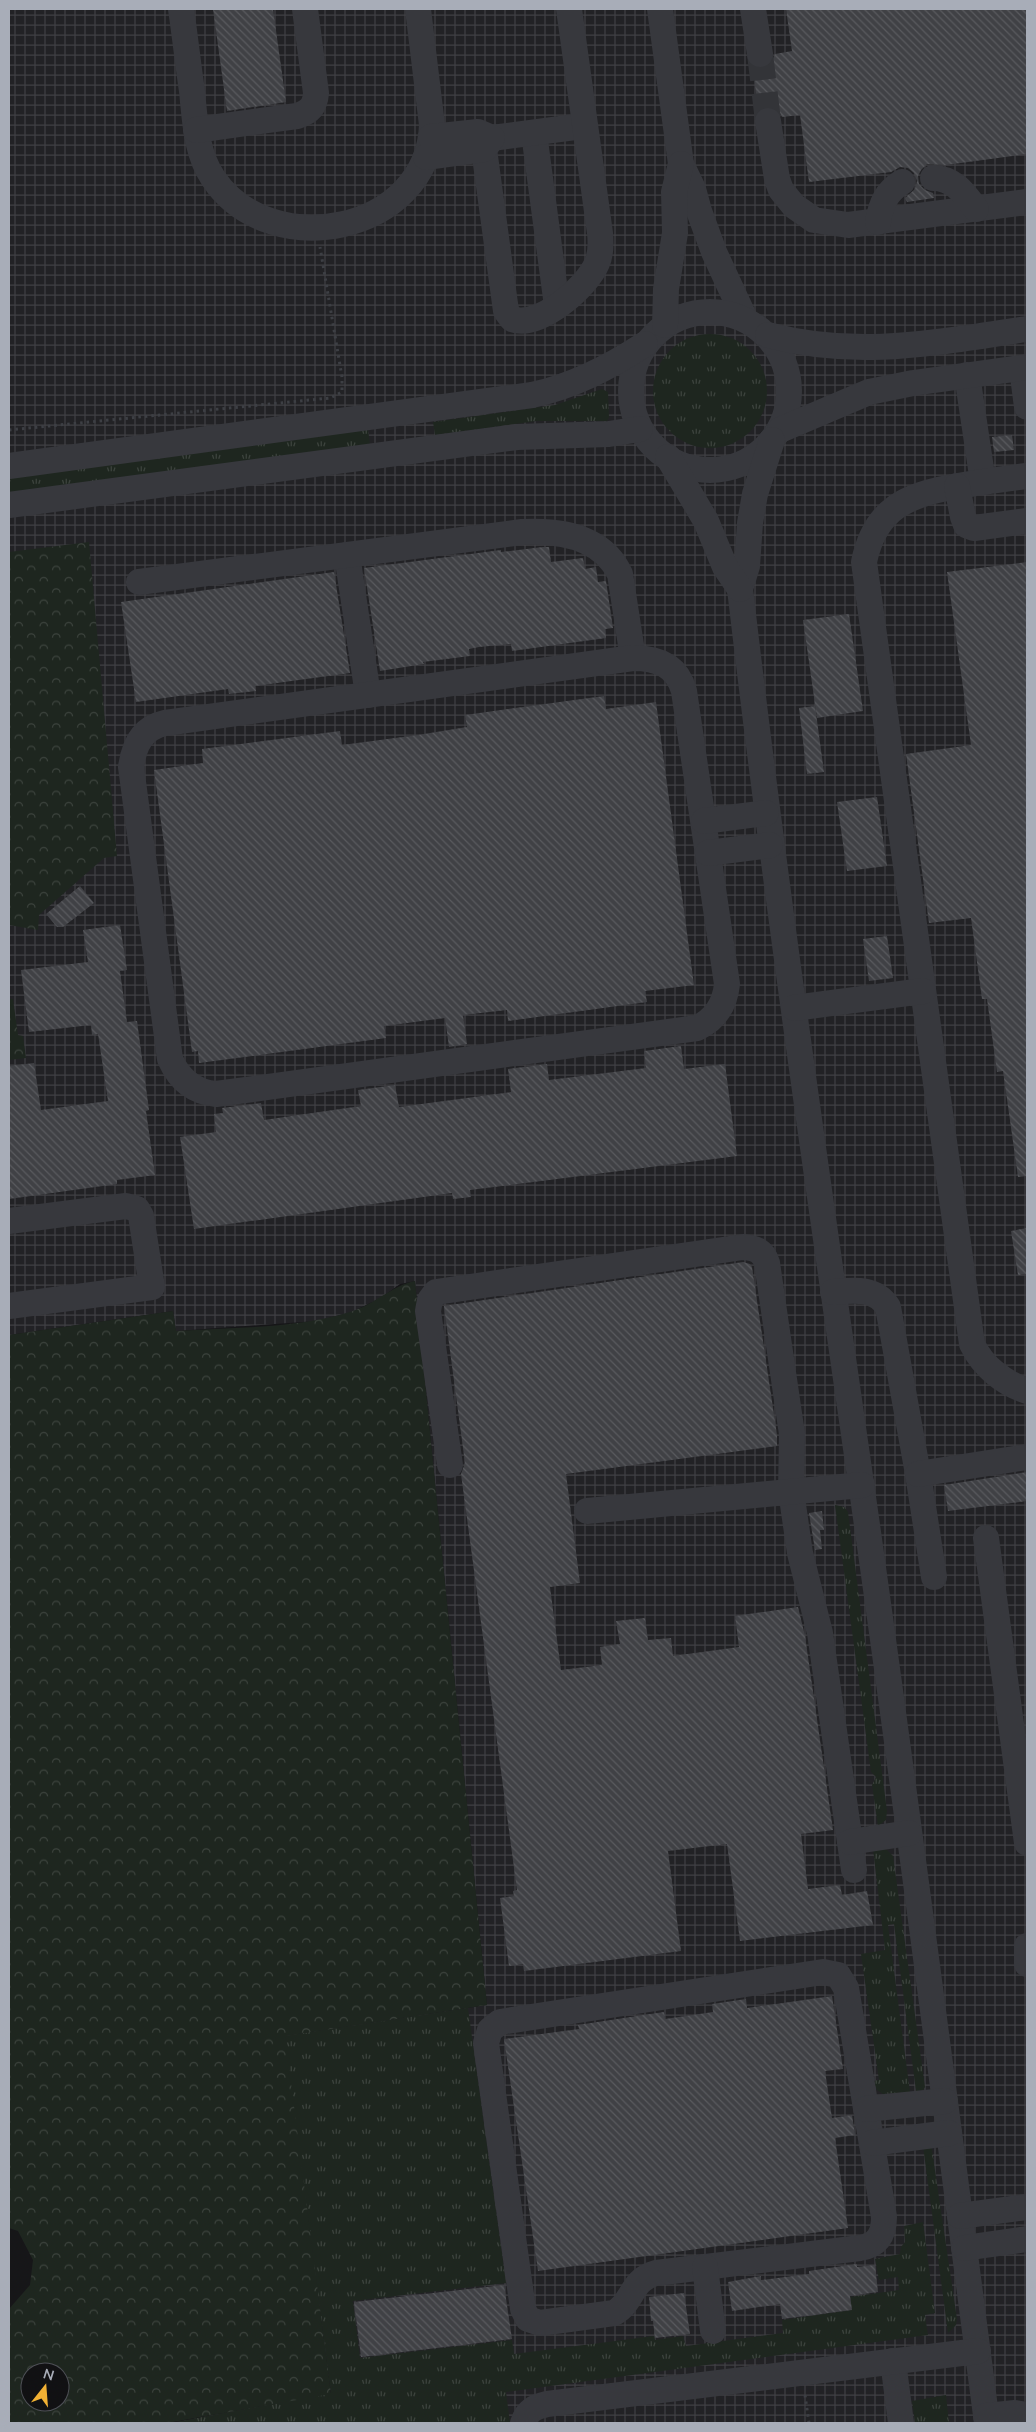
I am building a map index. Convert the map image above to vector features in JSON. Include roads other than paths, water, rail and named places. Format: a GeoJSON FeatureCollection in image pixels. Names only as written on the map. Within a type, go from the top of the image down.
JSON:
{"type":"FeatureCollection","features":[{"type":"Feature","properties":{"kind":"street"},"geometry":{"type":"LineString","coordinates":[[181,9],[196,130],[206,166],[224,193],[253,215],[270,222],[288,226],[317,227],[358,220],[390,204],[421,170],[432,125],[418,9]]}},
{"type":"Feature","properties":{"kind":"street"},"geometry":{"type":"LineString","coordinates":[[196,130],[297,116],[314,106],[316,93],[305,9]]}},
{"type":"Feature","properties":{"kind":"street"},"geometry":{"type":"LineString","coordinates":[[488,144],[506,311],[512,319],[524,322],[537,318],[557,306],[589,277],[598,262],[600,253],[600,233],[568,9]]}},
{"type":"Feature","properties":{"kind":"street"},"geometry":{"type":"LineString","coordinates":[[660,9],[681,164],[693,189],[714,252],[745,319]]}},
{"type":"Feature","properties":{"kind":"street"},"geometry":{"type":"LineString","coordinates":[[754,9],[760,54]]}},
{"type":"Feature","properties":{"kind":"street"},"geometry":{"type":"LineString","coordinates":[[768,121],[777,179],[787,199],[814,220],[832,224],[878,222],[1027,202]]}},
{"type":"Feature","properties":{"kind":"street"},"geometry":{"type":"LineString","coordinates":[[428,147],[488,144],[534,133],[584,126]]}},
{"type":"Feature","properties":{"kind":"street"},"geometry":{"type":"LineString","coordinates":[[534,133],[557,306]]}},
{"type":"Feature","properties":{"kind":"street"},"geometry":{"type":"LineString","coordinates":[[665,325],[666,289],[675,234],[674,192],[681,164]]}},
{"type":"Feature","properties":{"kind":"street"},"geometry":{"type":"LineString","coordinates":[[933,178],[941,178],[954,183],[976,209]]}},
{"type":"Feature","properties":{"kind":"street"},"geometry":{"type":"LineString","coordinates":[[878,222],[880,208],[886,196],[902,182]]}},
{"type":"Feature","properties":{"kind":"street"},"geometry":{"type":"LineString","coordinates":[[9,466],[532,395],[563,387],[588,377],[645,344],[665,325],[691,313],[718,311],[745,319],[768,335],[782,356],[789,380],[788,406],[755,494],[750,522],[747,566],[740,589],[766,812],[862,1485],[987,2420],[1015,2413],[1027,2415]]}},
{"type":"Feature","properties":{"kind":"street"},"geometry":{"type":"LineString","coordinates":[[768,335],[819,346],[885,348],[1027,329]]}},
{"type":"Feature","properties":{"kind":"street"},"geometry":{"type":"LineString","coordinates":[[645,344],[633,369],[631,399],[640,429],[653,446],[668,457],[690,467],[716,470],[741,464],[763,450],[776,435],[869,392],[967,375],[1025,368],[1027,407]]}},
{"type":"Feature","properties":{"kind":"street"},"geometry":{"type":"LineString","coordinates":[[967,375],[982,482]]}},
{"type":"Feature","properties":{"kind":"street"},"geometry":{"type":"LineString","coordinates":[[9,505],[517,437],[609,434],[640,429]]}},
{"type":"Feature","properties":{"kind":"street"},"geometry":{"type":"LineString","coordinates":[[668,457],[706,521],[725,568],[740,589]]}},
{"type":"Feature","properties":{"kind":"street"},"geometry":{"type":"LineString","coordinates":[[1027,476],[957,486],[918,494],[893,509],[875,528],[864,562],[972,1344],[977,1355],[1016,1387],[1013,1398],[1027,1410]]}},
{"type":"Feature","properties":{"kind":"street"},"geometry":{"type":"LineString","coordinates":[[957,486],[962,517],[966,525],[974,528],[1027,521]]}},
{"type":"Feature","properties":{"kind":"street"},"geometry":{"type":"LineString","coordinates":[[139,582],[522,532],[556,532],[574,536],[600,549],[615,564],[620,574],[633,658]]}},
{"type":"Feature","properties":{"kind":"street"},"geometry":{"type":"LineString","coordinates":[[348,555],[368,695]]}},
{"type":"Feature","properties":{"kind":"street"},"geometry":{"type":"LineString","coordinates":[[633,658],[654,659],[663,663],[676,673],[681,680],[704,821],[726,984],[724,999],[717,1014],[698,1028],[216,1094],[201,1092],[180,1076],[170,1059],[131,767],[136,746],[147,730],[165,723],[633,658]]}},
{"type":"Feature","properties":{"kind":"street"},"geometry":{"type":"LineString","coordinates":[[704,821],[766,812]]}},
{"type":"Feature","properties":{"kind":"street"},"geometry":{"type":"LineString","coordinates":[[708,852],[770,845]]}},
{"type":"Feature","properties":{"kind":"street"},"geometry":{"type":"LineString","coordinates":[[794,1008],[923,991]]}},
{"type":"Feature","properties":{"kind":"street"},"geometry":{"type":"LineString","coordinates":[[9,1221],[132,1207],[140,1212],[141,1216],[152,1287],[9,1306]]}},
{"type":"Feature","properties":{"kind":"street"},"geometry":{"type":"LineString","coordinates":[[450,1465],[428,1310],[430,1300],[436,1292],[744,1247],[756,1249],[765,1257],[792,1434],[791,1491],[801,1558],[820,1633],[854,1870]]}},
{"type":"Feature","properties":{"kind":"street"},"geometry":{"type":"LineString","coordinates":[[833,1292],[854,1290],[869,1292],[880,1297],[888,1307],[918,1474],[934,1577]]}},
{"type":"Feature","properties":{"kind":"street"},"geometry":{"type":"LineString","coordinates":[[918,1474],[1027,1457]]}},
{"type":"Feature","properties":{"kind":"street"},"geometry":{"type":"LineString","coordinates":[[587,1510],[862,1485]]}},
{"type":"Feature","properties":{"kind":"street"},"geometry":{"type":"LineString","coordinates":[[986,1538],[1027,1843]]}},
{"type":"Feature","properties":{"kind":"street"},"geometry":{"type":"LineString","coordinates":[[850,1842],[909,1833]]}},
{"type":"Feature","properties":{"kind":"street"},"geometry":{"type":"LineString","coordinates":[[1027,1946],[1027,1964]]}},
{"type":"Feature","properties":{"kind":"street"},"geometry":{"type":"LineString","coordinates":[[823,1972],[834,1973],[842,1978],[846,1988],[872,2143],[884,2217],[882,2233],[875,2243],[860,2248],[656,2273],[643,2277],[634,2287],[623,2306],[614,2313],[540,2323],[528,2319],[522,2309],[486,2043],[487,2035],[494,2025],[500,2022],[823,1972]]}},
{"type":"Feature","properties":{"kind":"street"},"geometry":{"type":"LineString","coordinates":[[866,2109],[945,2100]]}},
{"type":"Feature","properties":{"kind":"street"},"geometry":{"type":"LineString","coordinates":[[872,2143],[949,2133]]}},
{"type":"Feature","properties":{"kind":"street"},"geometry":{"type":"LineString","coordinates":[[960,2216],[1027,2207]]}},
{"type":"Feature","properties":{"kind":"street"},"geometry":{"type":"LineString","coordinates":[[964,2248],[1027,2239]]}},
{"type":"Feature","properties":{"kind":"street"},"geometry":{"type":"LineString","coordinates":[[705,2267],[713,2332]]}},
{"type":"Feature","properties":{"kind":"street"},"geometry":{"type":"LineString","coordinates":[[524,2423],[527,2414],[532,2409],[547,2404],[978,2351]]}},
{"type":"Feature","properties":{"kind":"street"},"geometry":{"type":"LineString","coordinates":[[893,2361],[901,2423]]}},
{"type":"Feature","properties":{"kind":"tunnel"},"geometry":{"type":"LineString","coordinates":[[760,54],[768,121]]}}]}
